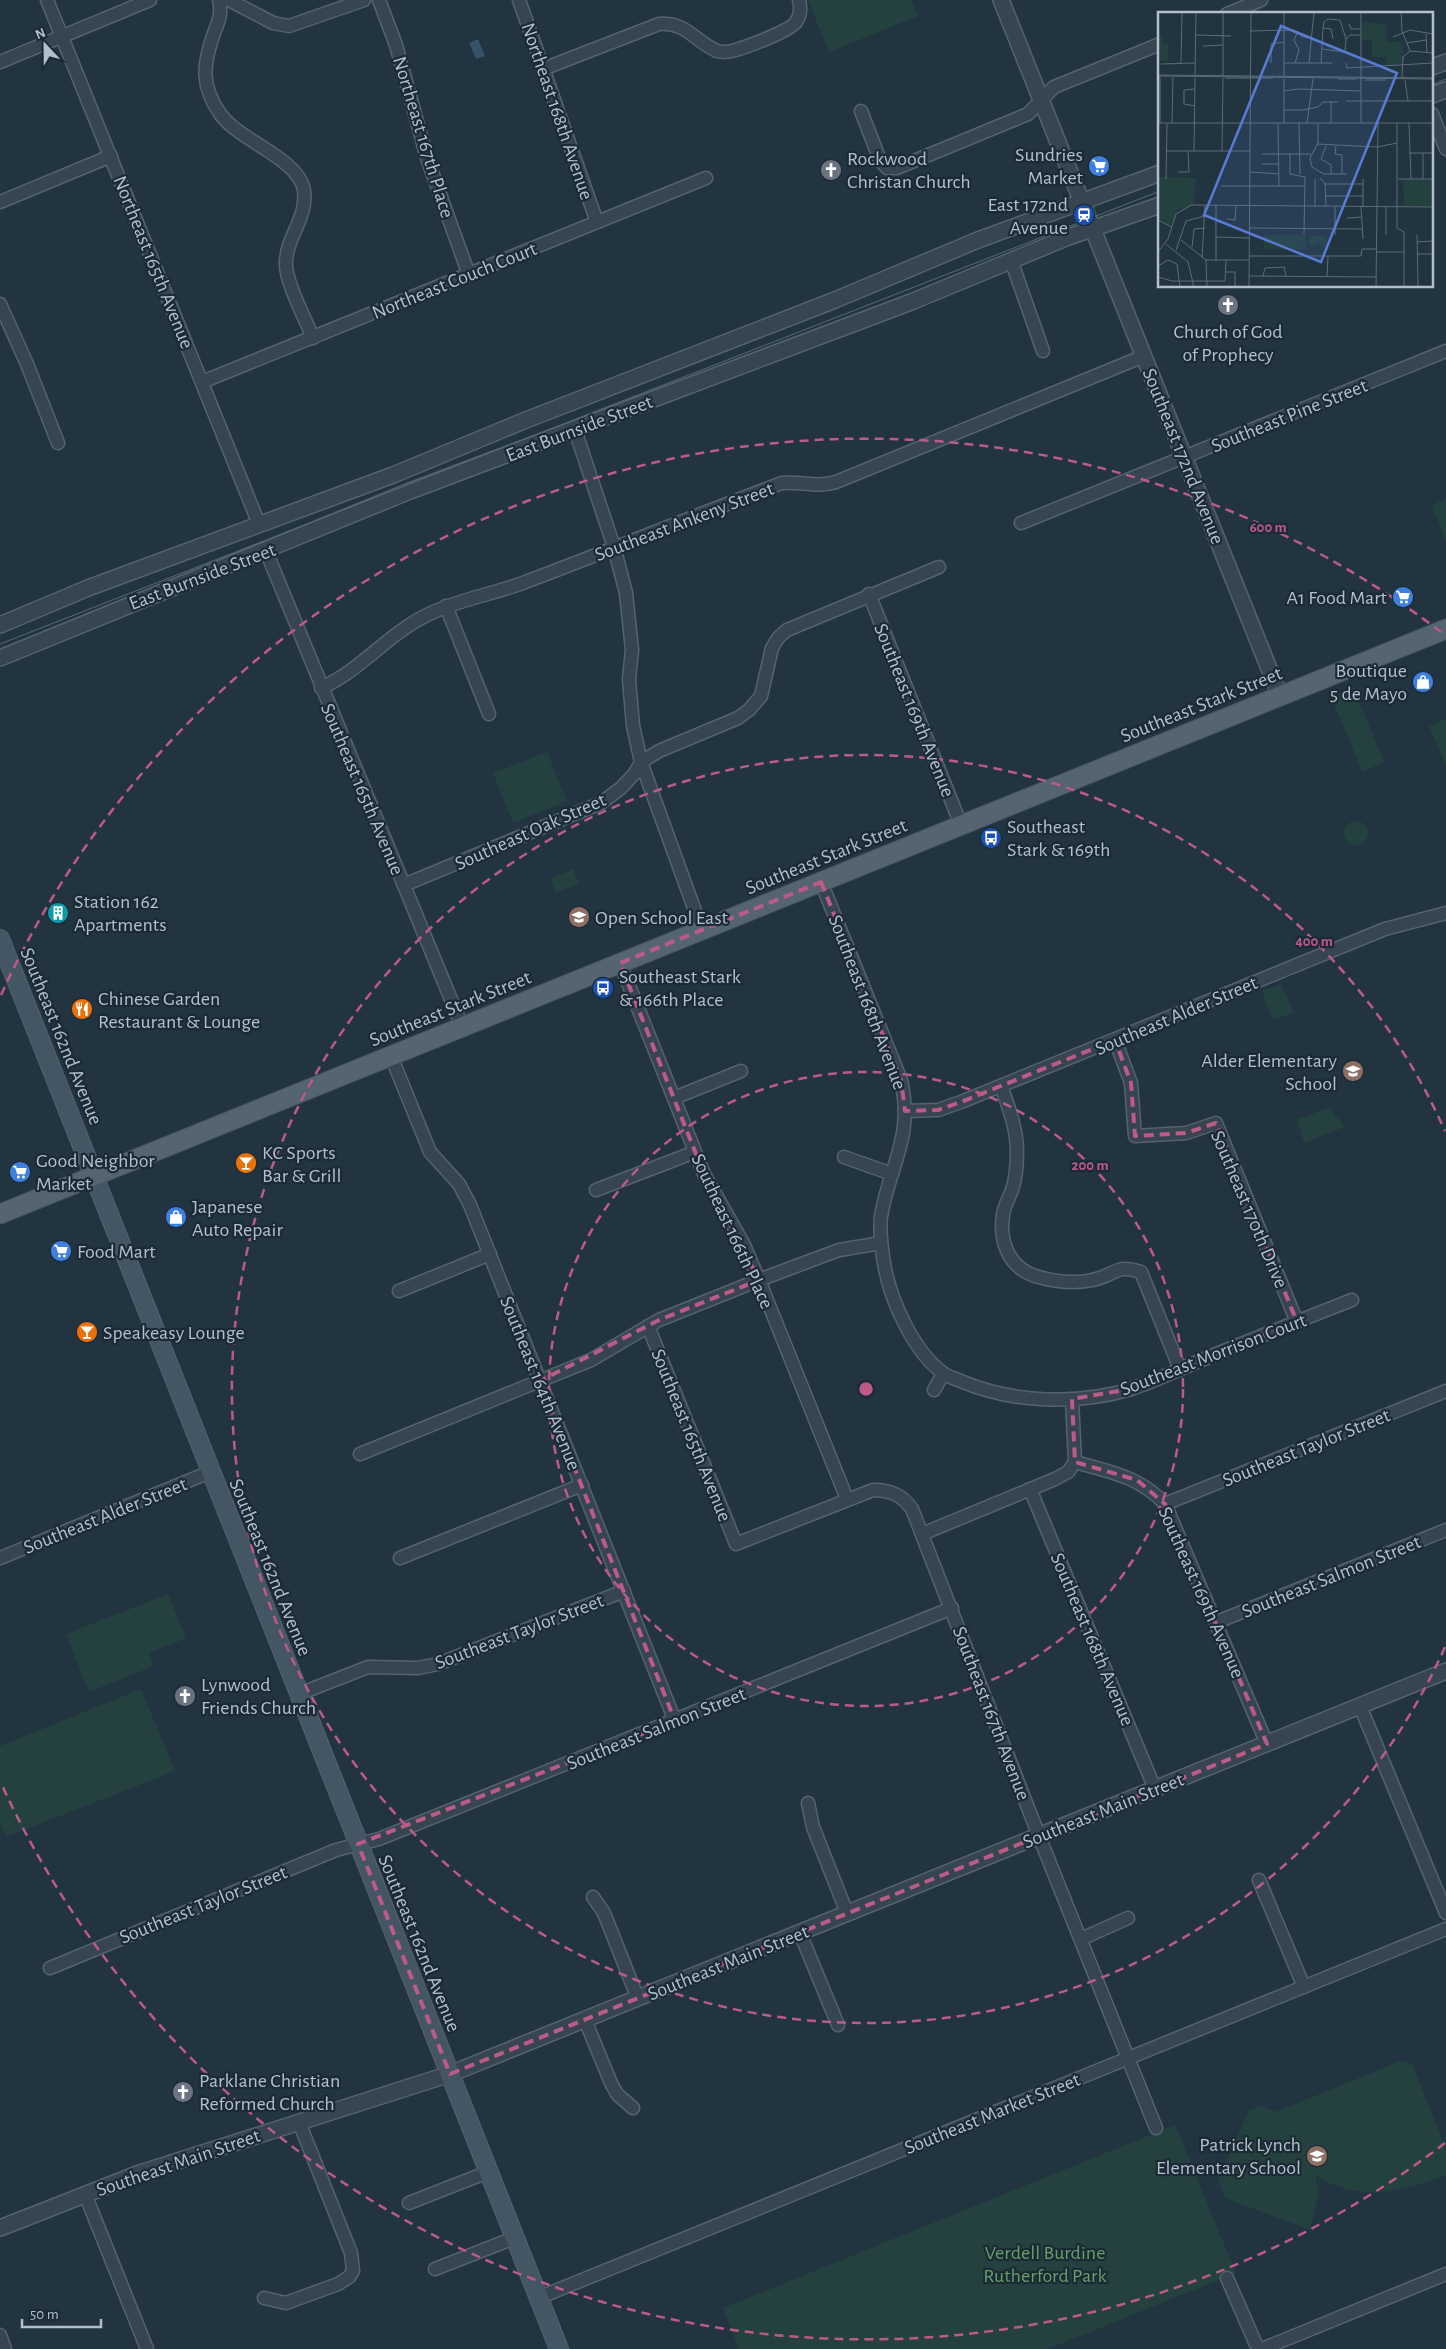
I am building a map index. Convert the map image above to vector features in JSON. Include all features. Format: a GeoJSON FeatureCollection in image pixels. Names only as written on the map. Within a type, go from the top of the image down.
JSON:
{"type":"FeatureCollection","features":[{"type":"Feature","properties":{"kind":"main road","name":"Southeast Stark Street"},"geometry":{"type":"LineString","coordinates":[[0,1214],[1446,629]]}},
{"type":"Feature","properties":{"kind":"main road","name":"Southeast 162nd Avenue"},"geometry":{"type":"LineString","coordinates":[[0,939],[559,2349]]}},
{"type":"Feature","properties":{"kind":"street","name":"Northeast 165th Avenue"},"geometry":{"type":"LineString","coordinates":[[47,0],[259,524]]}},
{"type":"Feature","properties":{"kind":"street"},"geometry":{"type":"LineString","coordinates":[[0,62],[150,0]]}},
{"type":"Feature","properties":{"kind":"street"},"geometry":{"type":"LineString","coordinates":[[220,0],[222,12],[206,58],[206,82],[209,93],[227,122],[278,158],[295,173],[301,182],[304,190],[303,216],[288,248],[286,268],[313,338]]}},
{"type":"Feature","properties":{"kind":"street"},"geometry":{"type":"LineString","coordinates":[[228,0],[273,23],[289,26],[364,0]]}},
{"type":"Feature","properties":{"kind":"street","name":"Northeast 167th Place"},"geometry":{"type":"LineString","coordinates":[[379,0],[396,45],[427,158],[468,275]]}},
{"type":"Feature","properties":{"kind":"street","name":"Northeast 168th Avenue"},"geometry":{"type":"LineString","coordinates":[[519,0],[597,222]]}},
{"type":"Feature","properties":{"kind":"street","name":"Southeast 172nd Avenue"},"geometry":{"type":"LineString","coordinates":[[1001,0],[1280,696]]}},
{"type":"Feature","properties":{"kind":"street"},"geometry":{"type":"LineString","coordinates":[[1233,12],[1262,0]]}},
{"type":"Feature","properties":{"kind":"street"},"geometry":{"type":"LineString","coordinates":[[543,69],[658,24],[670,23],[682,26],[718,51],[731,52],[786,30],[796,23],[800,5]]}},
{"type":"Feature","properties":{"kind":"street"},"geometry":{"type":"LineString","coordinates":[[861,111],[880,160],[887,168],[897,168],[1028,114],[1054,87],[1158,45]]}},
{"type":"Feature","properties":{"kind":"street"},"geometry":{"type":"LineString","coordinates":[[1434,66],[1446,62]]}},
{"type":"Feature","properties":{"kind":"street"},"geometry":{"type":"LineString","coordinates":[[1434,94],[1446,90]]}},
{"type":"Feature","properties":{"kind":"street"},"geometry":{"type":"LineString","coordinates":[[1434,119],[1446,149]]}},
{"type":"Feature","properties":{"kind":"street"},"geometry":{"type":"LineString","coordinates":[[0,202],[110,156]]}},
{"type":"Feature","properties":{"kind":"street","name":"East Burnside Street"},"geometry":{"type":"LineString","coordinates":[[0,658],[410,491],[911,302],[1011,260],[1158,174]]}},
{"type":"Feature","properties":{"kind":"street","name":"Northeast Couch Court"},"geometry":{"type":"LineString","coordinates":[[202,382],[706,178]]}},
{"type":"Feature","properties":{"kind":"street","name":"East Burnside Street"},"geometry":{"type":"LineString","coordinates":[[0,625],[88,588],[393,475],[526,420],[826,304],[995,234],[1087,215],[1158,205]]}},
{"type":"Feature","properties":{"kind":"street"},"geometry":{"type":"LineString","coordinates":[[1011,260],[1043,351]]}},
{"type":"Feature","properties":{"kind":"street"},"geometry":{"type":"LineString","coordinates":[[0,304],[27,364],[58,443]]}},
{"type":"Feature","properties":{"kind":"street","name":"Southeast Pine Street"},"geometry":{"type":"LineString","coordinates":[[1021,523],[1446,351]]}},
{"type":"Feature","properties":{"kind":"street","name":"Southeast Ankeny Street"},"geometry":{"type":"LineString","coordinates":[[321,688],[358,667],[409,625],[446,606],[475,595],[519,584],[782,483],[793,482],[825,486],[1144,356]]}},
{"type":"Feature","properties":{"kind":"street"},"geometry":{"type":"LineString","coordinates":[[575,430],[614,547],[626,593],[631,626],[632,650],[629,680],[633,726],[641,762],[702,930]]}},
{"type":"Feature","properties":{"kind":"street","name":"Southeast 165th Avenue"},"geometry":{"type":"LineString","coordinates":[[266,551],[462,1026]]}},
{"type":"Feature","properties":{"kind":"street"},"geometry":{"type":"LineString","coordinates":[[869,594],[939,567]]}},
{"type":"Feature","properties":{"kind":"street","name":"Southeast Oak Street"},"geometry":{"type":"LineString","coordinates":[[404,884],[600,803],[622,788],[635,773],[641,762],[659,750],[738,718],[749,710],[761,696],[770,653],[778,638],[787,630],[869,594]]}},
{"type":"Feature","properties":{"kind":"street","name":"Southeast 169th Avenue"},"geometry":{"type":"LineString","coordinates":[[869,594],[961,825]]}},
{"type":"Feature","properties":{"kind":"street"},"geometry":{"type":"LineString","coordinates":[[446,606],[489,714]]}},
{"type":"Feature","properties":{"kind":"street"},"geometry":{"type":"LineString","coordinates":[[616,679],[629,680]]}},
{"type":"Feature","properties":{"kind":"street","name":"Southeast 168th Avenue"},"geometry":{"type":"LineString","coordinates":[[821,882],[901,1080],[905,1111],[904,1134],[881,1218],[881,1243],[888,1282],[910,1334],[927,1357],[943,1374],[969,1384],[1002,1393],[1072,1399]]}},
{"type":"Feature","properties":{"kind":"street","name":"Southeast Alder Street"},"geometry":{"type":"LineString","coordinates":[[905,1111],[938,1110],[1115,1040],[1385,929],[1446,913]]}},
{"type":"Feature","properties":{"kind":"street","name":"Southeast 166th Place"},"geometry":{"type":"LineString","coordinates":[[620,963],[707,1180],[744,1245],[759,1280],[846,1499]]}},
{"type":"Feature","properties":{"kind":"street","name":"Southeast 170th Drive"},"geometry":{"type":"LineString","coordinates":[[1115,1040],[1131,1083],[1135,1136],[1186,1133],[1216,1123],[1297,1322]]}},
{"type":"Feature","properties":{"kind":"street","name":"Southeast 164th Avenue"},"geometry":{"type":"LineString","coordinates":[[390,1056],[430,1152],[465,1193],[675,1721]]}},
{"type":"Feature","properties":{"kind":"street"},"geometry":{"type":"LineString","coordinates":[[674,1098],[741,1071]]}},
{"type":"Feature","properties":{"kind":"street"},"geometry":{"type":"LineString","coordinates":[[1001,1086],[1016,1133],[1017,1153],[1012,1189],[1003,1212],[1002,1231],[1008,1254],[1022,1269],[1034,1276],[1062,1281],[1092,1280],[1128,1267],[1141,1272],[1180,1369]]}},
{"type":"Feature","properties":{"kind":"street"},"geometry":{"type":"LineString","coordinates":[[596,1190],[695,1152]]}},
{"type":"Feature","properties":{"kind":"street"},"geometry":{"type":"LineString","coordinates":[[844,1157],[892,1174]]}},
{"type":"Feature","properties":{"kind":"street"},"geometry":{"type":"LineString","coordinates":[[360,1454],[605,1353],[648,1326],[759,1280],[839,1250],[881,1243]]}},
{"type":"Feature","properties":{"kind":"street"},"geometry":{"type":"LineString","coordinates":[[399,1291],[490,1254]]}},
{"type":"Feature","properties":{"kind":"street","name":"Southeast Morrison Court"},"geometry":{"type":"LineString","coordinates":[[1072,1399],[1130,1389],[1352,1300]]}},
{"type":"Feature","properties":{"kind":"street","name":"Southeast 165th Avenue"},"geometry":{"type":"LineString","coordinates":[[648,1326],[736,1544],[846,1499]]}},
{"type":"Feature","properties":{"kind":"street"},"geometry":{"type":"LineString","coordinates":[[934,1390],[943,1374]]}},
{"type":"Feature","properties":{"kind":"street","name":"Southeast Taylor Street"},"geometry":{"type":"LineString","coordinates":[[1165,1504],[1446,1391]]}},
{"type":"Feature","properties":{"kind":"street"},"geometry":{"type":"LineString","coordinates":[[922,1534],[1068,1472],[1075,1462],[1072,1399]]}},
{"type":"Feature","properties":{"kind":"street","name":"Southeast 169th Avenue"},"geometry":{"type":"LineString","coordinates":[[1075,1462],[1137,1480],[1156,1494],[1165,1504],[1217,1622],[1267,1744]]}},
{"type":"Feature","properties":{"kind":"street","name":"Southeast Alder Street"},"geometry":{"type":"LineString","coordinates":[[0,1558],[210,1472]]}},
{"type":"Feature","properties":{"kind":"street"},"geometry":{"type":"LineString","coordinates":[[400,1558],[582,1486]]}},
{"type":"Feature","properties":{"kind":"street","name":"Southeast 168th Avenue"},"geometry":{"type":"LineString","coordinates":[[1030,1489],[1156,1789]]}},
{"type":"Feature","properties":{"kind":"street","name":"Southeast 167th Avenue"},"geometry":{"type":"LineString","coordinates":[[846,1499],[873,1490],[884,1490],[895,1493],[907,1501],[952,1608],[1039,1836],[1156,2128]]}},
{"type":"Feature","properties":{"kind":"street","name":"Southeast Salmon Street"},"geometry":{"type":"LineString","coordinates":[[1217,1622],[1446,1530]]}},
{"type":"Feature","properties":{"kind":"street","name":"Southeast Taylor Street"},"geometry":{"type":"LineString","coordinates":[[299,1694],[368,1667],[418,1668],[438,1664],[624,1590]]}},
{"type":"Feature","properties":{"kind":"street","name":"Southeast Salmon Street"},"geometry":{"type":"LineString","coordinates":[[358,1844],[379,1839],[952,1608]]}},
{"type":"Feature","properties":{"kind":"street","name":"Southeast Main Street"},"geometry":{"type":"LineString","coordinates":[[0,2228],[140,2173],[450,2074],[1446,1671]]}},
{"type":"Feature","properties":{"kind":"street"},"geometry":{"type":"LineString","coordinates":[[1360,1706],[1446,1913]]}},
{"type":"Feature","properties":{"kind":"street"},"geometry":{"type":"LineString","coordinates":[[808,1803],[813,1828],[847,1914]]}},
{"type":"Feature","properties":{"kind":"street","name":"Southeast Taylor Street"},"geometry":{"type":"LineString","coordinates":[[50,1968],[77,1955],[336,1850],[358,1844]]}},
{"type":"Feature","properties":{"kind":"street"},"geometry":{"type":"LineString","coordinates":[[1259,1880],[1304,1988]]}},
{"type":"Feature","properties":{"kind":"street"},"geometry":{"type":"LineString","coordinates":[[593,1897],[604,1914],[638,1999]]}},
{"type":"Feature","properties":{"kind":"street"},"geometry":{"type":"LineString","coordinates":[[1081,1939],[1128,1918]]}},
{"type":"Feature","properties":{"kind":"street","name":"Southeast Market Street"},"geometry":{"type":"LineString","coordinates":[[538,2298],[1446,1929]]}},
{"type":"Feature","properties":{"kind":"street"},"geometry":{"type":"LineString","coordinates":[[800,1933],[838,2025]]}},
{"type":"Feature","properties":{"kind":"street"},"geometry":{"type":"LineString","coordinates":[[585,2020],[611,2083],[617,2094],[633,2108]]}},
{"type":"Feature","properties":{"kind":"street"},"geometry":{"type":"LineString","coordinates":[[264,2298],[286,2303],[338,2284],[349,2277],[352,2271],[351,2253],[299,2122]]}},
{"type":"Feature","properties":{"kind":"street"},"geometry":{"type":"LineString","coordinates":[[409,2203],[488,2172]]}},
{"type":"Feature","properties":{"kind":"street"},"geometry":{"type":"LineString","coordinates":[[85,2194],[147,2349]]}},
{"type":"Feature","properties":{"kind":"street"},"geometry":{"type":"LineString","coordinates":[[435,2269],[514,2238]]}},
{"type":"Feature","properties":{"kind":"street"},"geometry":{"type":"LineString","coordinates":[[1262,2349],[1446,2274]]}},
{"type":"Feature","properties":{"kind":"street"},"geometry":{"type":"LineString","coordinates":[[1227,2278],[1258,2349]]}},
{"type":"Feature","properties":{"kind":"street"},"geometry":{"type":"LineString","coordinates":[[0,2336],[5,2349]]}},
{"type":"Feature","properties":{"kind":"highlighted area"},"geometry":{"type":"Polygon","coordinates":[[[821,882],[901,1080],[905,1111],[938,1110],[1115,1040],[1131,1083],[1135,1136],[1186,1133],[1216,1123],[1297,1322],[1130,1389],[1072,1399],[1075,1462],[1137,1480],[1165,1504],[1267,1744],[450,2074],[358,1844],[675,1721],[540,1381],[659,1320],[759,1280],[704,1174],[620,963],[821,882]]]}},
{"type":"Feature","properties":{"kind":"green space"},"geometry":{"type":"Polygon","coordinates":[[[808,0],[911,0],[918,16],[829,52],[808,0]]]}},
{"type":"Feature","properties":{"kind":"green space"},"geometry":{"type":"Polygon","coordinates":[[[1446,499],[1446,542],[1432,505],[1446,499]]]}},
{"type":"Feature","properties":{"kind":"green space"},"geometry":{"type":"Polygon","coordinates":[[[1353,687],[1384,762],[1362,772],[1331,696],[1353,687]]]}},
{"type":"Feature","properties":{"kind":"green space"},"geometry":{"type":"Polygon","coordinates":[[[1446,719],[1446,766],[1429,726],[1446,719]]]}},
{"type":"Feature","properties":{"kind":"green space"},"geometry":{"type":"Polygon","coordinates":[[[547,752],[567,801],[513,823],[493,773],[547,752]]]}},
{"type":"Feature","properties":{"kind":"green space"},"geometry":{"type":"Polygon","coordinates":[[[1356,821],[1365,824],[1368,833],[1365,842],[1356,845],[1347,842],[1344,833],[1347,824],[1356,821]]]}},
{"type":"Feature","properties":{"kind":"green space"},"geometry":{"type":"Polygon","coordinates":[[[573,869],[579,884],[556,893],[550,879],[573,869]]]}},
{"type":"Feature","properties":{"kind":"green space"},"geometry":{"type":"Polygon","coordinates":[[[1281,984],[1294,1012],[1276,1019],[1270,1015],[1262,991],[1281,984]]]}},
{"type":"Feature","properties":{"kind":"green space"},"geometry":{"type":"Polygon","coordinates":[[[1330,1107],[1344,1127],[1304,1143],[1297,1120],[1330,1107]]]}},
{"type":"Feature","properties":{"kind":"green space"},"geometry":{"type":"Polygon","coordinates":[[[168,1594],[186,1638],[149,1653],[154,1666],[89,1692],[66,1634],[168,1594]]]}},
{"type":"Feature","properties":{"kind":"green space"},"geometry":{"type":"Polygon","coordinates":[[[141,1689],[175,1771],[6,1837],[0,1822],[0,1746],[141,1689]]]}},
{"type":"Feature","properties":{"kind":"green space"},"geometry":{"type":"Polygon","coordinates":[[[1403,2060],[1412,2064],[1446,2149],[1446,2175],[1412,2186],[1380,2192],[1348,2189],[1316,2176],[1318,2198],[1310,2230],[1225,2198],[1218,2181],[1249,2110],[1261,2106],[1276,2112],[1403,2060]]]}},
{"type":"Feature","properties":{"kind":"green space","name":"Verdell Burdine Rutherford Park"},"geometry":{"type":"Polygon","coordinates":[[[1175,2125],[1236,2273],[1048,2349],[739,2349],[723,2308],[1175,2125]]]}},
{"type":"Feature","properties":{"kind":"water"},"geometry":{"type":"Polygon","coordinates":[[[478,39],[485,56],[476,59],[469,43],[478,39]]]}},
{"type":"Feature","properties":{"kind":"tram line"},"geometry":{"type":"LineString","coordinates":[[1434,84],[1446,79]]}},
{"type":"Feature","properties":{"kind":"tram line"},"geometry":{"type":"LineString","coordinates":[[0,644],[1158,192]]}},
{"type":"Feature","properties":{"kind":"place","name":"Sundries Market"},"geometry":{"type":"Point","coordinates":[1099,166]}},
{"type":"Feature","properties":{"kind":"place","name":"Rockwood Christan Church"},"geometry":{"type":"Point","coordinates":[831,170]}},
{"type":"Feature","properties":{"kind":"place","name":"East 172nd Avenue"},"geometry":{"type":"Point","coordinates":[1084,215]}},
{"type":"Feature","properties":{"kind":"place","name":"Church of God of Prophecy"},"geometry":{"type":"Point","coordinates":[1228,305]}},
{"type":"Feature","properties":{"kind":"place","name":"A1 Food Mart"},"geometry":{"type":"Point","coordinates":[1403,597]}},
{"type":"Feature","properties":{"kind":"place","name":"Boutique 5 de Mayo"},"geometry":{"type":"Point","coordinates":[1423,682]}},
{"type":"Feature","properties":{"kind":"place","name":"Southeast Stark & 169th"},"geometry":{"type":"Point","coordinates":[991,838]}},
{"type":"Feature","properties":{"kind":"place","name":"Station 162 Apartments"},"geometry":{"type":"Point","coordinates":[58,913]}},
{"type":"Feature","properties":{"kind":"place","name":"Open School East"},"geometry":{"type":"Point","coordinates":[579,917]}},
{"type":"Feature","properties":{"kind":"place","name":"Southeast Stark & 166th Place"},"geometry":{"type":"Point","coordinates":[603,988]}},
{"type":"Feature","properties":{"kind":"place","name":"Chinese Garden Restaurant & Lounge"},"geometry":{"type":"Point","coordinates":[82,1009]}},
{"type":"Feature","properties":{"kind":"place","name":"Alder Elementary School"},"geometry":{"type":"Point","coordinates":[1353,1071]}},
{"type":"Feature","properties":{"kind":"place","name":"KC Sports Bar & Grill"},"geometry":{"type":"Point","coordinates":[246,1163]}},
{"type":"Feature","properties":{"kind":"place","name":"Good Neighbor Market"},"geometry":{"type":"Point","coordinates":[20,1172]}},
{"type":"Feature","properties":{"kind":"place","name":"Japanese Auto Repair"},"geometry":{"type":"Point","coordinates":[176,1217]}},
{"type":"Feature","properties":{"kind":"place","name":"Food Mart"},"geometry":{"type":"Point","coordinates":[61,1251]}},
{"type":"Feature","properties":{"kind":"place","name":"Speakeasy Lounge"},"geometry":{"type":"Point","coordinates":[87,1332]}},
{"type":"Feature","properties":{"kind":"place","name":"Lynwood Friends Church"},"geometry":{"type":"Point","coordinates":[185,1696]}},
{"type":"Feature","properties":{"kind":"place","name":"Parklane Christian Reformed Church"},"geometry":{"type":"Point","coordinates":[183,2092]}},
{"type":"Feature","properties":{"kind":"place","name":"Patrick Lynch Elementary School"},"geometry":{"type":"Point","coordinates":[1317,2156]}}]}
